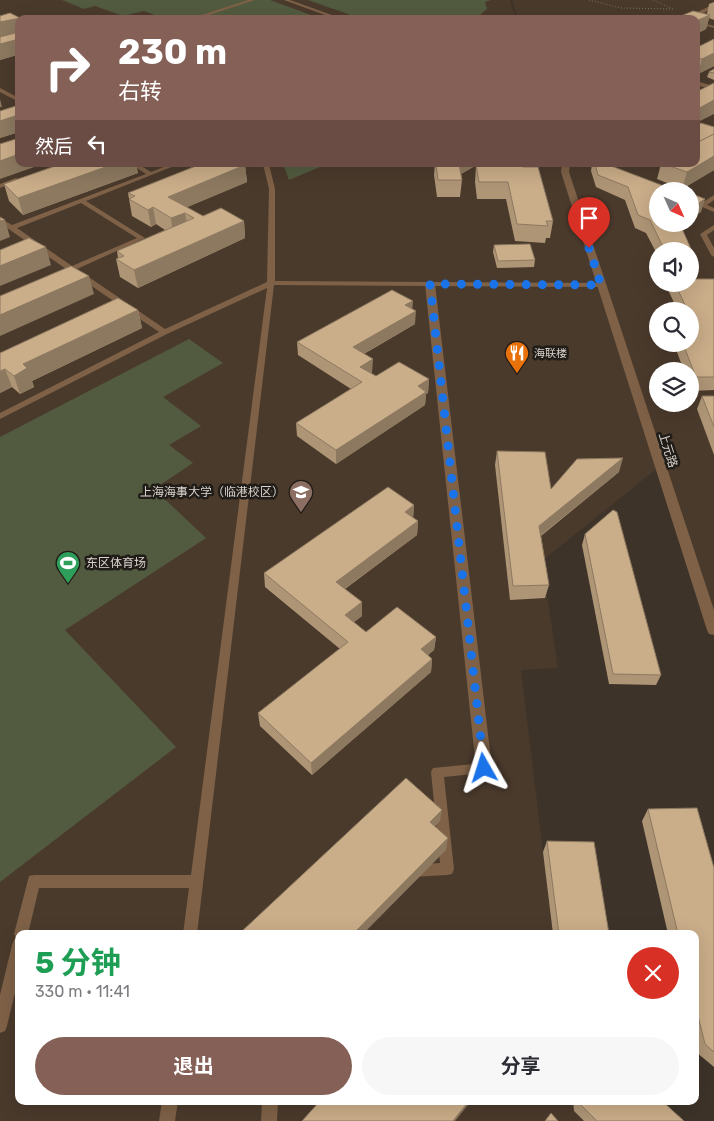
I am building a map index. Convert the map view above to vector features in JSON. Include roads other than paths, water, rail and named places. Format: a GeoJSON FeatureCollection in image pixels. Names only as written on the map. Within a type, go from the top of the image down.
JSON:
{"type":"FeatureCollection","features":[{"type":"Feature","properties":{"kind":"street"},"geometry":{"type":"LineString","coordinates":[[695,15],[714,6]]}},
{"type":"Feature","properties":{"kind":"street"},"geometry":{"type":"LineString","coordinates":[[700,84],[714,88]]}},
{"type":"Feature","properties":{"kind":"street"},"geometry":{"type":"LineString","coordinates":[[700,89],[706,86]]}},
{"type":"Feature","properties":{"kind":"street","name":"上元路"},"geometry":{"type":"LineString","coordinates":[[565,167],[564,172],[714,630]]}},
{"type":"Feature","properties":{"kind":"street"},"geometry":{"type":"LineString","coordinates":[[430,284],[484,768]]}},
{"type":"Feature","properties":{"kind":"lane"},"geometry":{"type":"LineString","coordinates":[[204,15],[253,0]]}},
{"type":"Feature","properties":{"kind":"lane"},"geometry":{"type":"LineString","coordinates":[[286,0],[329,15]]}},
{"type":"Feature","properties":{"kind":"lane"},"geometry":{"type":"LineString","coordinates":[[700,23],[714,27]]}},
{"type":"Feature","properties":{"kind":"lane"},"geometry":{"type":"LineString","coordinates":[[0,90],[15,98]]}},
{"type":"Feature","properties":{"kind":"lane"},"geometry":{"type":"LineString","coordinates":[[139,167],[151,174]]}},
{"type":"Feature","properties":{"kind":"lane"},"geometry":{"type":"LineString","coordinates":[[12,228],[168,167]]}},
{"type":"Feature","properties":{"kind":"lane"},"geometry":{"type":"LineString","coordinates":[[191,930],[271,283],[272,189],[267,167]]}},
{"type":"Feature","properties":{"kind":"lane"},"geometry":{"type":"LineString","coordinates":[[0,186],[24,177]]}},
{"type":"Feature","properties":{"kind":"lane"},"geometry":{"type":"LineString","coordinates":[[714,197],[702,205],[714,210]]}},
{"type":"Feature","properties":{"kind":"lane"},"geometry":{"type":"LineString","coordinates":[[63,273],[142,238],[81,201]]}},
{"type":"Feature","properties":{"kind":"lane"},"geometry":{"type":"LineString","coordinates":[[0,220],[164,332]]}},
{"type":"Feature","properties":{"kind":"lane"},"geometry":{"type":"LineString","coordinates":[[714,227],[703,234],[714,255]]}},
{"type":"Feature","properties":{"kind":"lane"},"geometry":{"type":"LineString","coordinates":[[0,416],[164,332],[271,283],[601,285]]}},
{"type":"Feature","properties":{"kind":"lane"},"geometry":{"type":"LineString","coordinates":[[402,871],[447,869],[437,772],[484,768]]}},
{"type":"Feature","properties":{"kind":"lane"},"geometry":{"type":"LineString","coordinates":[[22,930],[34,881],[197,882]]}},
{"type":"Feature","properties":{"kind":"lane"},"geometry":{"type":"LineString","coordinates":[[0,1026],[15,962]]}},
{"type":"Feature","properties":{"kind":"lane"},"geometry":{"type":"LineString","coordinates":[[167,1121],[169,1105]]}},
{"type":"Feature","properties":{"kind":"lane"},"geometry":{"type":"LineString","coordinates":[[270,1105],[270,1121]]}},
{"type":"Feature","properties":{"kind":"place","name":"海联楼"},"geometry":{"type":"Point","coordinates":[517,374]}},
{"type":"Feature","properties":{"kind":"place","name":"上海海事大学（临港校区）"},"geometry":{"type":"Point","coordinates":[301,513]}},
{"type":"Feature","properties":{"kind":"place","name":"东区体育场"},"geometry":{"type":"Point","coordinates":[68,584]}}]}
